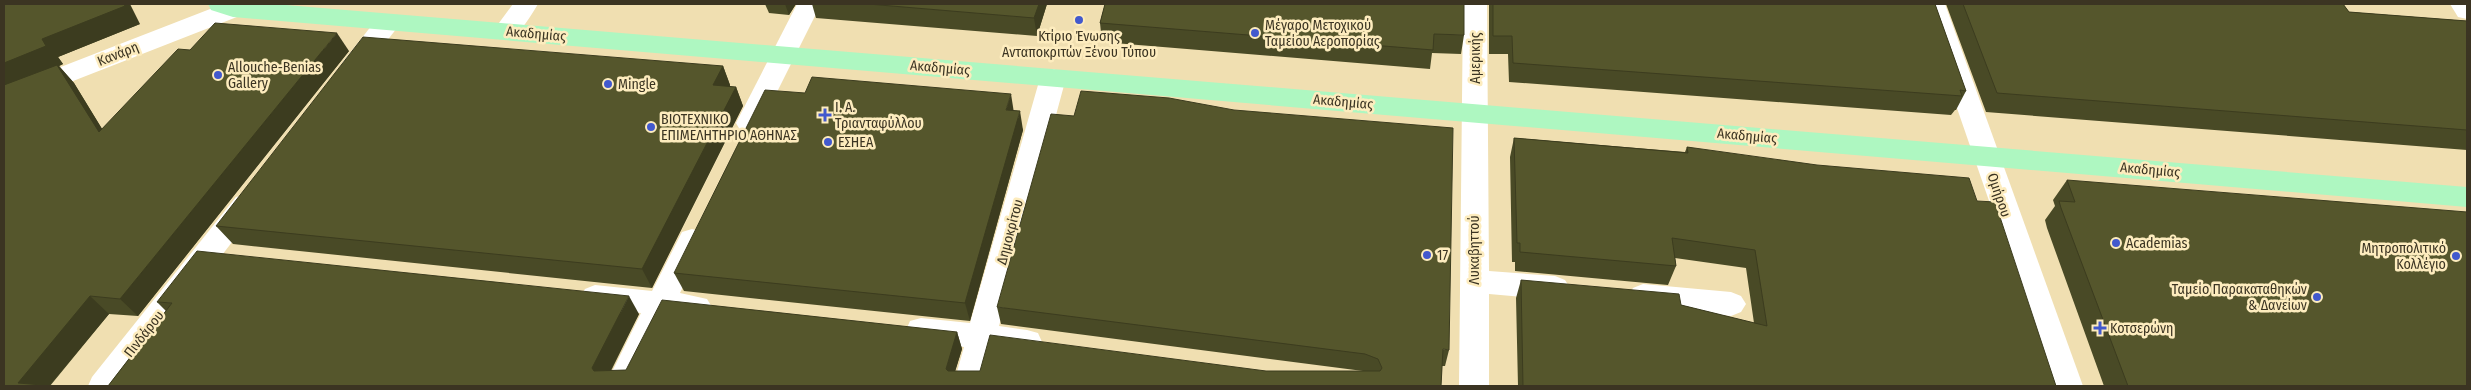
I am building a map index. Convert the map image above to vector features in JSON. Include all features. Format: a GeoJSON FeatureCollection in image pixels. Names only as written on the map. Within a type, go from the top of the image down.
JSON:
{"type":"FeatureCollection","features":[{"type":"Feature","properties":{"kind":"main road","name":"Ακαδημίας"},"geometry":{"type":"LineString","coordinates":[[226,6],[388,22],[2467,196]]}},
{"type":"Feature","properties":{"kind":"street"},"geometry":{"type":"LineString","coordinates":[[505,31],[526,4]]}},
{"type":"Feature","properties":{"kind":"street"},"geometry":{"type":"LineString","coordinates":[[739,145],[809,4]]}},
{"type":"Feature","properties":{"kind":"street","name":"Αμερικής"},"geometry":{"type":"LineString","coordinates":[[1474,113],[1475,4]]}},
{"type":"Feature","properties":{"kind":"street","name":"Ομήρου"},"geometry":{"type":"LineString","coordinates":[[1933,4],[2068,386]]}},
{"type":"Feature","properties":{"kind":"street"},"geometry":{"type":"LineString","coordinates":[[2462,4],[2467,11]]}},
{"type":"Feature","properties":{"kind":"street","name":"Κανάρη"},"geometry":{"type":"LineString","coordinates":[[4,99],[226,6]]}},
{"type":"Feature","properties":{"kind":"street"},"geometry":{"type":"LineString","coordinates":[[337,88],[388,22]]}},
{"type":"Feature","properties":{"kind":"street","name":"Δημοκρίτου"},"geometry":{"type":"LineString","coordinates":[[968,386],[1053,78]]}},
{"type":"Feature","properties":{"kind":"street","name":"Λυκαβηττού"},"geometry":{"type":"LineString","coordinates":[[1474,113],[1474,386]]}},
{"type":"Feature","properties":{"kind":"street","name":"Πινδάρου"},"geometry":{"type":"LineString","coordinates":[[103,386],[259,187]]}},
{"type":"Feature","properties":{"kind":"street"},"geometry":{"type":"LineString","coordinates":[[620,386],[704,216]]}},
{"type":"Feature","properties":{"kind":"street"},"geometry":{"type":"LineString","coordinates":[[206,256],[235,259]]}},
{"type":"Feature","properties":{"kind":"street"},"geometry":{"type":"LineString","coordinates":[[1474,281],[1579,290]]}},
{"type":"Feature","properties":{"kind":"street"},"geometry":{"type":"LineString","coordinates":[[572,294],[719,310]]}},
{"type":"Feature","properties":{"kind":"street"},"geometry":{"type":"LineString","coordinates":[[1617,294],[1731,304]]}},
{"type":"Feature","properties":{"kind":"street"},"geometry":{"type":"LineString","coordinates":[[894,327],[1050,345]]}},
{"type":"Feature","properties":{"kind":"building"},"geometry":{"type":"Polygon","coordinates":[[[4,4],[124,4],[125,6],[42,39],[46,46],[4,63],[4,4]]]}},
{"type":"Feature","properties":{"kind":"building"},"geometry":{"type":"Polygon","coordinates":[[[868,4],[1039,4],[1034,18],[868,4]]]}},
{"type":"Feature","properties":{"kind":"building"},"geometry":{"type":"Polygon","coordinates":[[[1105,4],[1464,4],[1464,35],[1434,34],[1433,50],[1100,23],[1105,4]]]}},
{"type":"Feature","properties":{"kind":"building"},"geometry":{"type":"Polygon","coordinates":[[[1493,4],[1935,4],[1966,91],[1960,90],[1962,96],[1513,63],[1512,36],[1493,36],[1493,4]]]}},
{"type":"Feature","properties":{"kind":"building"},"geometry":{"type":"Polygon","coordinates":[[[1963,4],[2343,4],[2349,12],[2467,21],[2467,130],[1997,93],[1963,4]]]}},
{"type":"Feature","properties":{"kind":"building"},"geometry":{"type":"Polygon","coordinates":[[[215,23],[337,33],[120,299],[90,296],[18,383],[54,386],[4,386],[4,85],[57,65],[99,132],[178,49],[190,50],[215,23]]]}},
{"type":"Feature","properties":{"kind":"building"},"geometry":{"type":"Polygon","coordinates":[[[363,37],[723,66],[713,85],[736,87],[642,269],[216,226],[363,37]]]}},
{"type":"Feature","properties":{"kind":"building"},"geometry":{"type":"Polygon","coordinates":[[[812,77],[1011,94],[1006,110],[1020,111],[965,303],[674,273],[765,90],[805,93],[812,77]]]}},
{"type":"Feature","properties":{"kind":"building"},"geometry":{"type":"Polygon","coordinates":[[[1081,91],[1169,98],[1234,110],[1453,128],[1449,350],[1443,349],[1441,386],[108,386],[172,303],[157,302],[197,251],[629,296],[592,368],[594,371],[626,370],[662,300],[957,332],[946,369],[948,371],[980,371],[990,335],[1266,371],[1380,371],[1382,368],[1378,359],[1365,354],[997,307],[1051,114],[1074,116],[1081,91]]]}},
{"type":"Feature","properties":{"kind":"building"},"geometry":{"type":"Polygon","coordinates":[[[1514,138],[1688,153],[1687,147],[1817,165],[1969,178],[1977,201],[1995,202],[2056,386],[1523,386],[1521,280],[1679,294],[1681,305],[1767,326],[1755,250],[1672,238],[1676,266],[1520,252],[1520,243],[1517,243],[1514,138]]]}},
{"type":"Feature","properties":{"kind":"building"},"geometry":{"type":"Polygon","coordinates":[[[2067,180],[2467,212],[2467,386],[2128,386],[2061,208],[2059,201],[2075,202],[2067,180]]]}},
{"type":"Feature","properties":{"kind":"place","name":"Κτίριο Ένωσης Ανταποκριτών Ξένου Τύπου"},"geometry":{"type":"Point","coordinates":[1079,20]}},
{"type":"Feature","properties":{"kind":"place","name":"Μέγαρο Μετοχικού Ταμείου Αεροπορίας"},"geometry":{"type":"Point","coordinates":[1255,33]}},
{"type":"Feature","properties":{"kind":"place","name":"Allouche-Benias Gallery"},"geometry":{"type":"Point","coordinates":[218,75]}},
{"type":"Feature","properties":{"kind":"place","name":"Mingle"},"geometry":{"type":"Point","coordinates":[608,84]}},
{"type":"Feature","properties":{"kind":"place","name":"Ι. Α. Τριανταφύλλου"},"geometry":{"type":"Point","coordinates":[825,115]}},
{"type":"Feature","properties":{"kind":"place","name":"ΒΙΟΤΕΧΝΙΚΟ ΕΠΙΜΕΛΗΤΗΡΙΟ ΑΘΗΝΑΣ"},"geometry":{"type":"Point","coordinates":[651,127]}},
{"type":"Feature","properties":{"kind":"place","name":"ΕΣΗΕΑ"},"geometry":{"type":"Point","coordinates":[828,142]}},
{"type":"Feature","properties":{"kind":"place","name":"Academias"},"geometry":{"type":"Point","coordinates":[2116,243]}},
{"type":"Feature","properties":{"kind":"place","name":"17"},"geometry":{"type":"Point","coordinates":[1427,255]}},
{"type":"Feature","properties":{"kind":"place","name":"Μητροπολιτικό Κολλέγιο"},"geometry":{"type":"Point","coordinates":[2456,256]}},
{"type":"Feature","properties":{"kind":"place","name":"Ταμείο Παρακαταθηκών & Δανείων"},"geometry":{"type":"Point","coordinates":[2317,297]}},
{"type":"Feature","properties":{"kind":"place","name":"Κοτσερώνη"},"geometry":{"type":"Point","coordinates":[2100,328]}}]}
